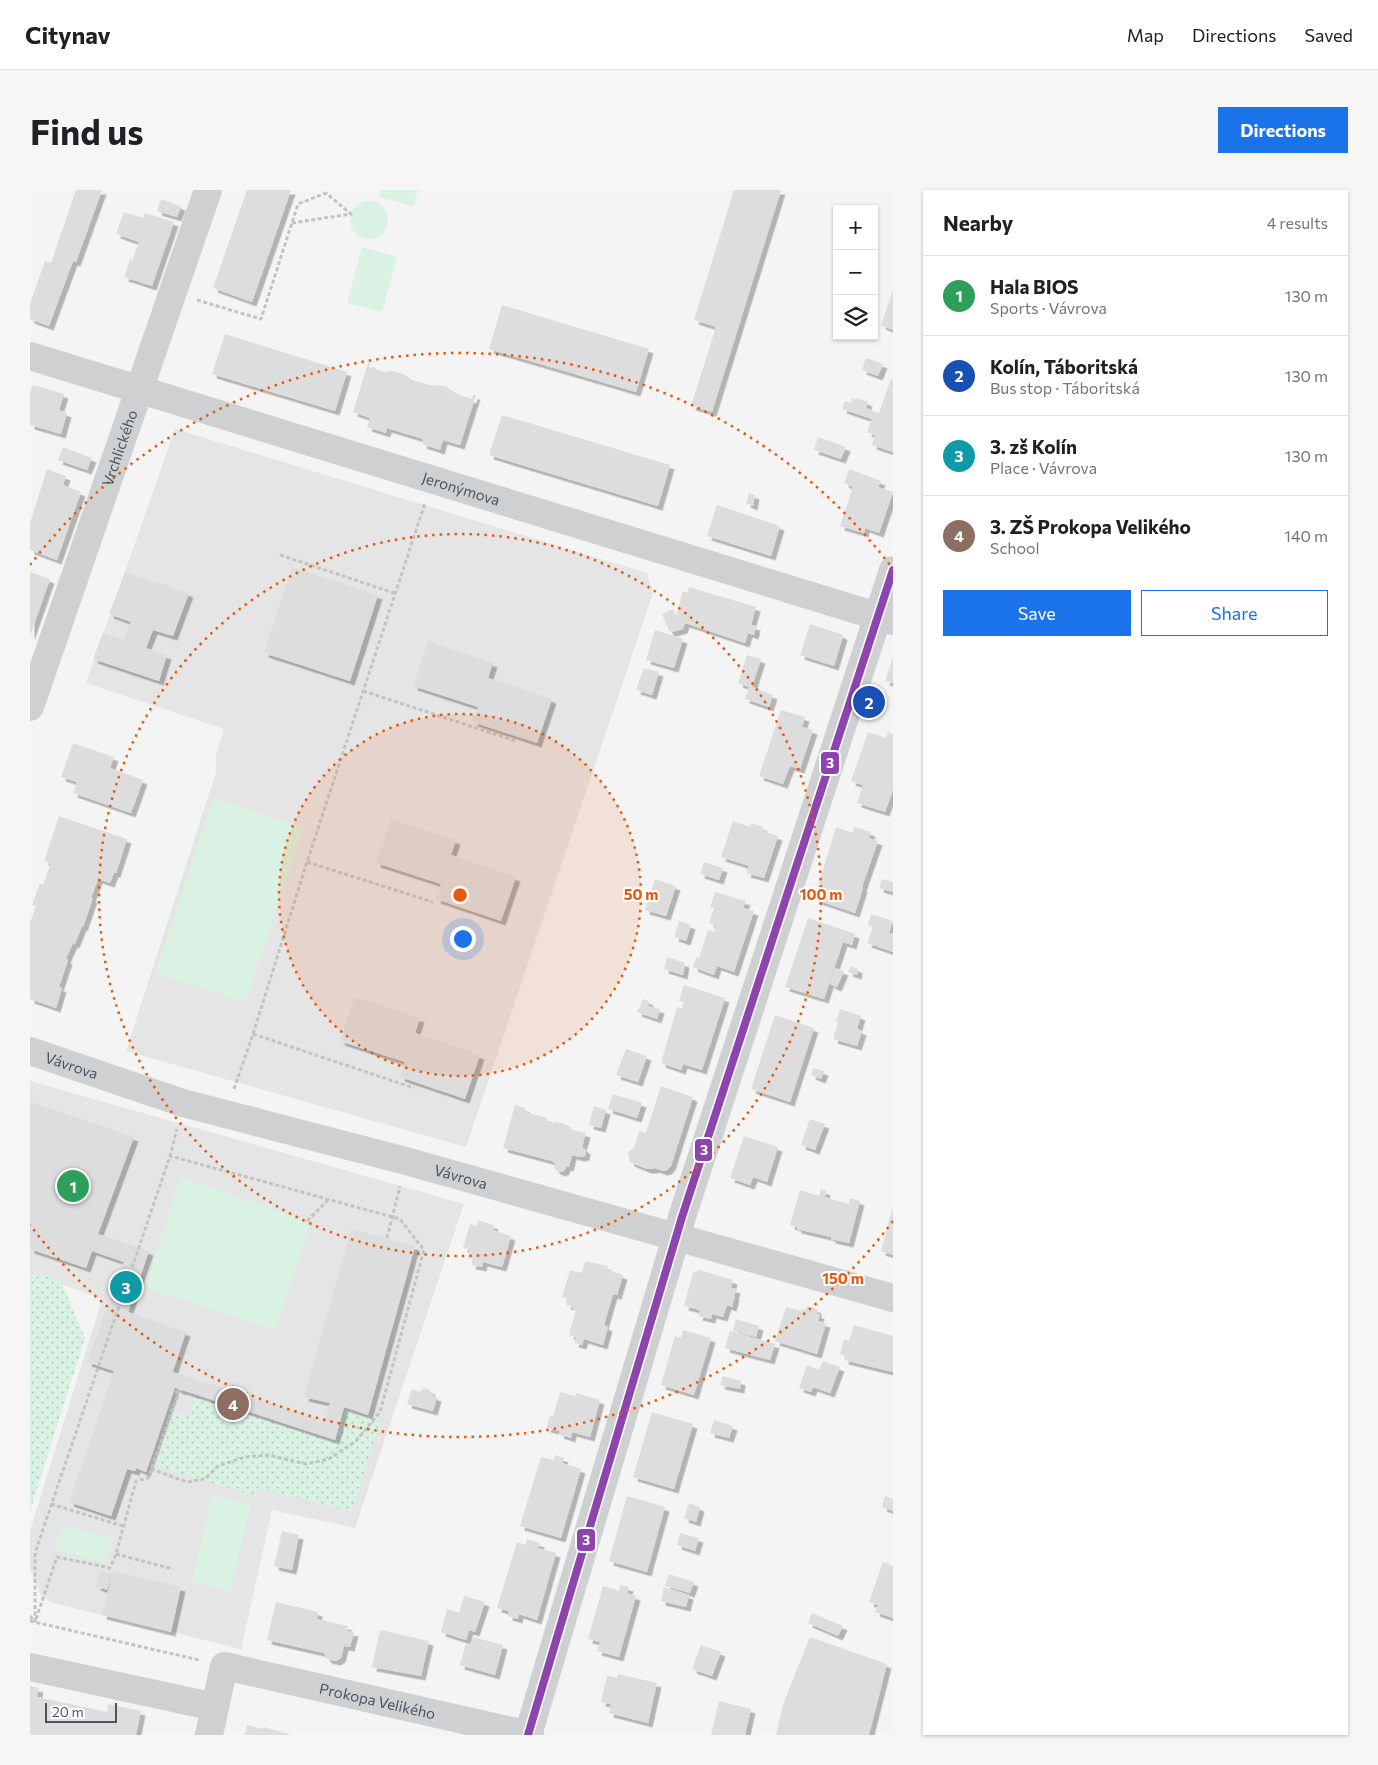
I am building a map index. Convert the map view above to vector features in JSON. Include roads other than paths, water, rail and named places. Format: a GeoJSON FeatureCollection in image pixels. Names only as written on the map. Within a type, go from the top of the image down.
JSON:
{"type":"FeatureCollection","features":[{"type":"Feature","properties":{"kind":"street","name":"Vrchlického"},"geometry":{"type":"LineString","coordinates":[[30,707],[208,190]]}},
{"type":"Feature","properties":{"kind":"street","name":"Jeronýmova"},"geometry":{"type":"LineString","coordinates":[[30,356],[885,619]]}},
{"type":"Feature","properties":{"kind":"street"},"geometry":{"type":"LineString","coordinates":[[529,1735],[676,1237],[885,619],[893,570]]}},
{"type":"Feature","properties":{"kind":"street","name":"Vávrova"},"geometry":{"type":"LineString","coordinates":[[30,1052],[183,1103],[406,1161],[893,1298]]}},
{"type":"Feature","properties":{"kind":"street","name":"Prokopa Velikého"},"geometry":{"type":"LineString","coordinates":[[215,1707],[224,1666],[529,1735]]}},
{"type":"Feature","properties":{"kind":"street"},"geometry":{"type":"LineString","coordinates":[[30,1667],[215,1707],[209,1735]]}},
{"type":"Feature","properties":{"kind":"place","name":"Kolín, Táboritská"},"geometry":{"type":"Point","coordinates":[869,702]}},
{"type":"Feature","properties":{"kind":"place","name":"Hala BIOS"},"geometry":{"type":"Point","coordinates":[73,1186]}},
{"type":"Feature","properties":{"kind":"place","name":"3. zš Kolín"},"geometry":{"type":"Point","coordinates":[126,1287]}},
{"type":"Feature","properties":{"kind":"place","name":"3. ZŠ Prokopa Velikého"},"geometry":{"type":"Point","coordinates":[233,1404]}}]}
